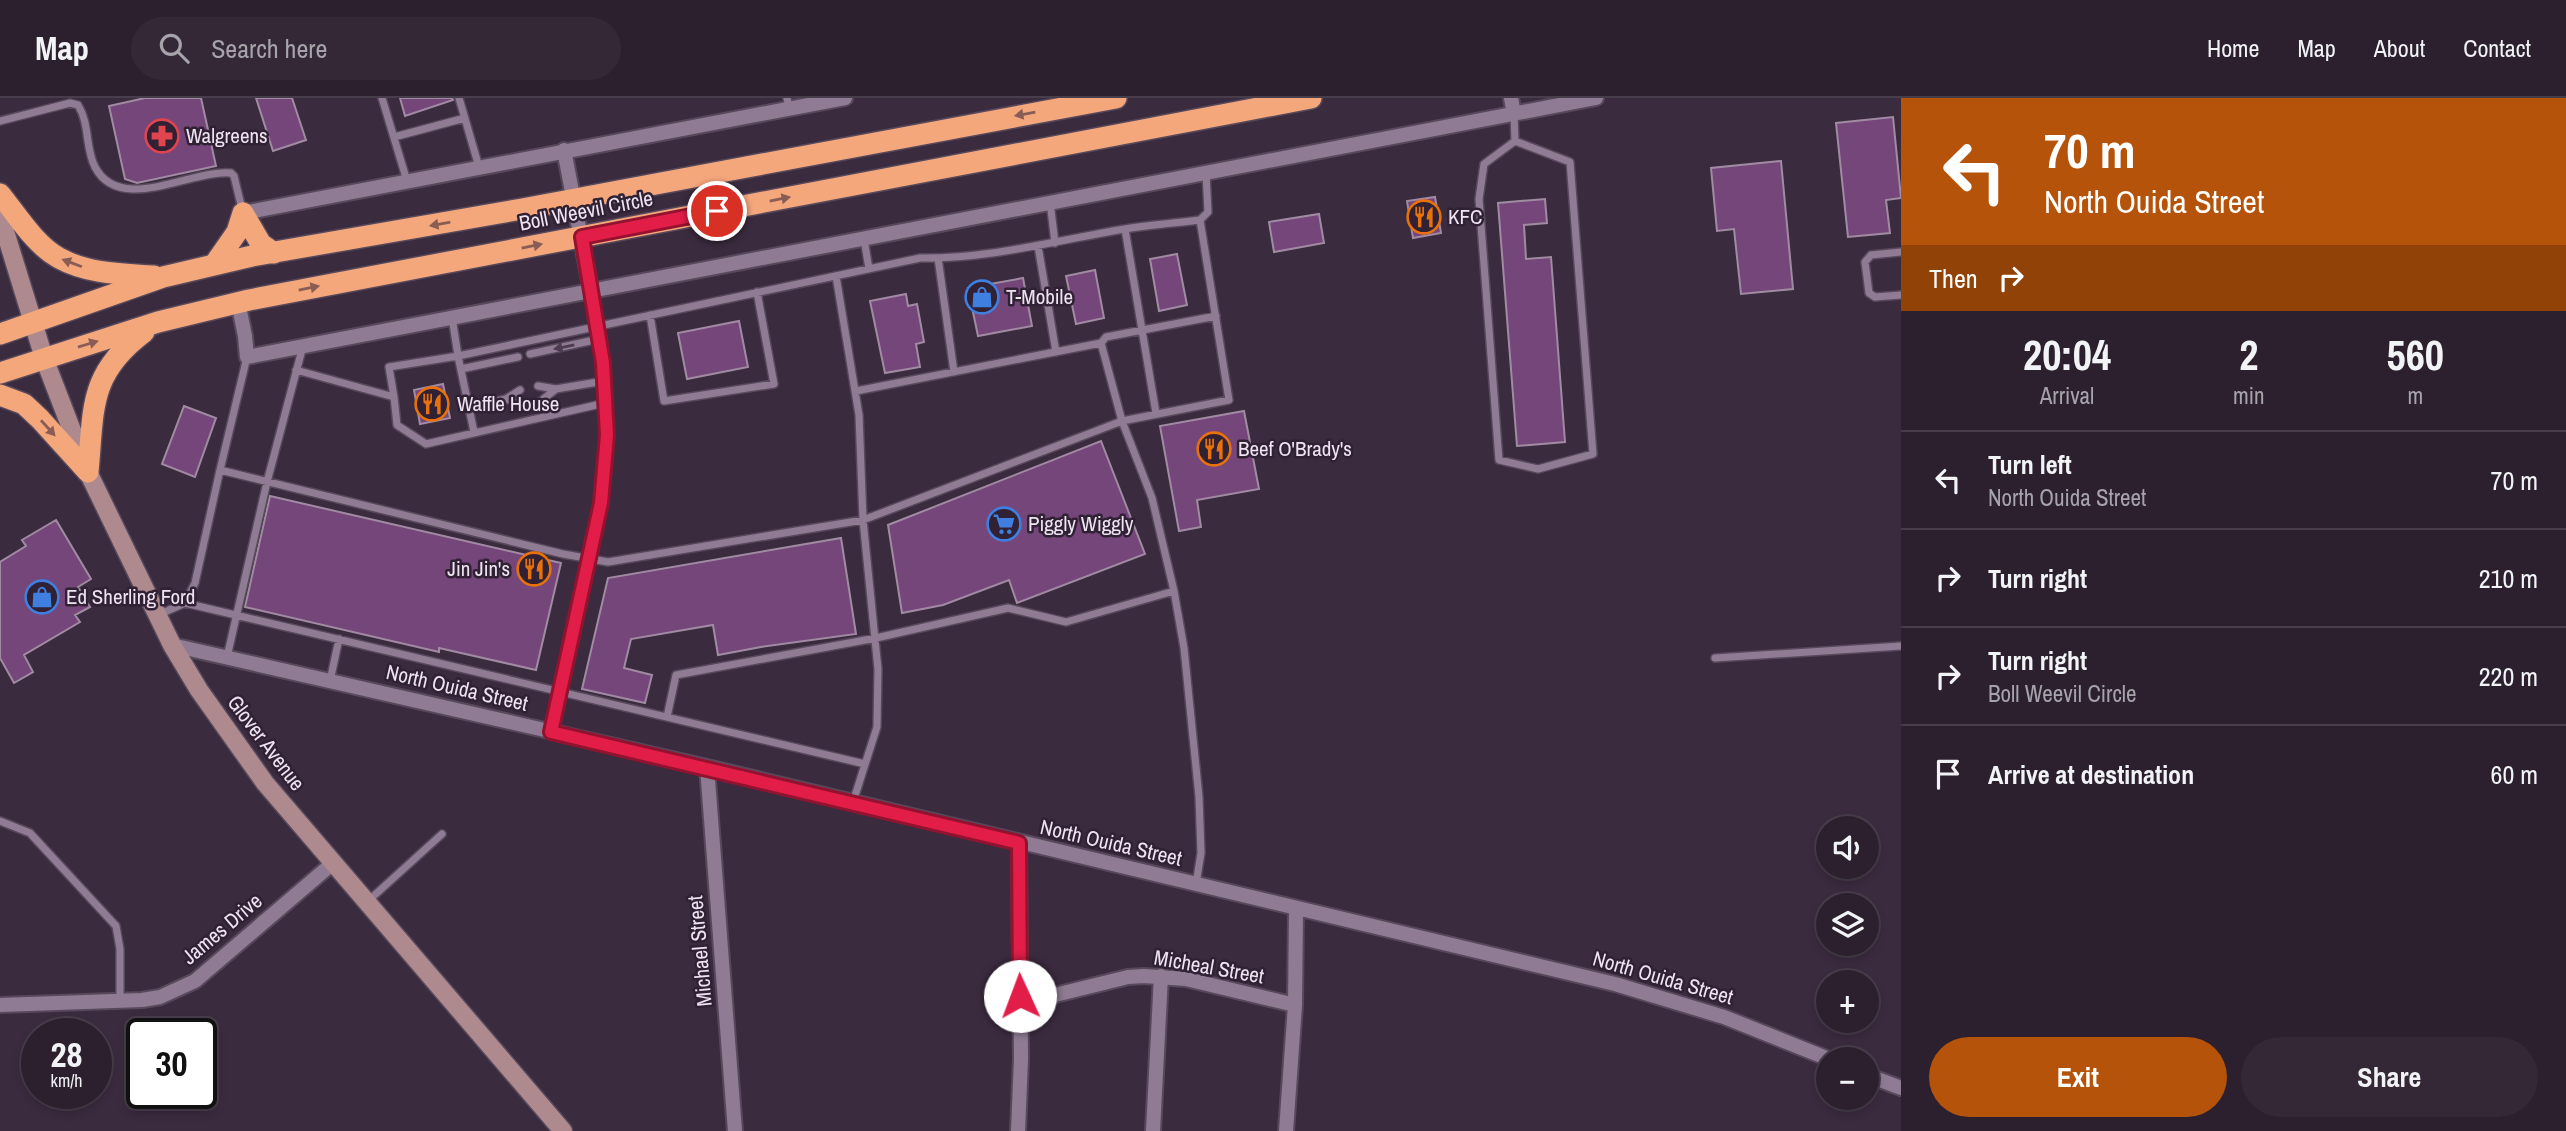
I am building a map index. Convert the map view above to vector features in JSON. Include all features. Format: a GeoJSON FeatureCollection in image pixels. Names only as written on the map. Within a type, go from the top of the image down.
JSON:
{"type":"FeatureCollection","features":[{"type":"Feature","properties":{"kind":"highway","name":"Boll Weevil Circle"},"geometry":{"type":"LineString","coordinates":[[0,334],[163,277],[214,265],[1116,98]]}},
{"type":"Feature","properties":{"kind":"highway","name":"Boll Weevil Circle"},"geometry":{"type":"LineString","coordinates":[[0,373],[158,322],[238,302],[1311,98]]}},
{"type":"Feature","properties":{"kind":"highway"},"geometry":{"type":"LineString","coordinates":[[0,194],[38,240],[57,257],[104,273],[163,277]]}},
{"type":"Feature","properties":{"kind":"highway"},"geometry":{"type":"LineString","coordinates":[[243,213],[261,244],[274,253]]}},
{"type":"Feature","properties":{"kind":"highway"},"geometry":{"type":"LineString","coordinates":[[214,265],[237,232],[243,213]]}},
{"type":"Feature","properties":{"kind":"highway"},"geometry":{"type":"LineString","coordinates":[[88,472],[94,407],[102,377],[127,345],[158,322]]}},
{"type":"Feature","properties":{"kind":"highway"},"geometry":{"type":"LineString","coordinates":[[0,395],[24,404],[88,472]]}},
{"type":"Feature","properties":{"kind":"main road","name":"Glover Avenue"},"geometry":{"type":"LineString","coordinates":[[0,215],[44,358],[88,472],[172,645],[199,691],[265,783],[563,1131]]}},
{"type":"Feature","properties":{"kind":"street"},"geometry":{"type":"LineString","coordinates":[[243,213],[788,103],[845,98]]}},
{"type":"Feature","properties":{"kind":"street"},"geometry":{"type":"LineString","coordinates":[[1511,98],[1514,114]]}},
{"type":"Feature","properties":{"kind":"street"},"geometry":{"type":"LineString","coordinates":[[238,302],[247,357],[1596,98]]}},
{"type":"Feature","properties":{"kind":"street"},"geometry":{"type":"LineString","coordinates":[[564,150],[591,290]]}},
{"type":"Feature","properties":{"kind":"street","name":"North Ouida Street"},"geometry":{"type":"LineString","coordinates":[[172,645],[706,767],[1637,990],[1724,1017],[1816,1054]]}},
{"type":"Feature","properties":{"kind":"street","name":"Michael Street"},"geometry":{"type":"LineString","coordinates":[[706,767],[736,1131]]}},
{"type":"Feature","properties":{"kind":"street"},"geometry":{"type":"LineString","coordinates":[[1018,1131],[1019,843]]}},
{"type":"Feature","properties":{"kind":"street","name":"James Drive"},"geometry":{"type":"LineString","coordinates":[[0,1005],[160,997],[194,981],[333,863]]}},
{"type":"Feature","properties":{"kind":"street","name":"Micheal Street"},"geometry":{"type":"LineString","coordinates":[[1020,996],[1055,995],[1128,977],[1161,976],[1217,985],[1295,1005],[1296,908]]}},
{"type":"Feature","properties":{"kind":"street"},"geometry":{"type":"LineString","coordinates":[[1153,1131],[1161,976]]}},
{"type":"Feature","properties":{"kind":"street"},"geometry":{"type":"LineString","coordinates":[[1286,1131],[1295,1005]]}},
{"type":"Feature","properties":{"kind":"street"},"geometry":{"type":"LineString","coordinates":[[1879,1079],[1901,1088]]}},
{"type":"Feature","properties":{"kind":"lane"},"geometry":{"type":"LineString","coordinates":[[382,98],[407,181]]}},
{"type":"Feature","properties":{"kind":"lane"},"geometry":{"type":"LineString","coordinates":[[459,98],[479,167]]}},
{"type":"Feature","properties":{"kind":"lane"},"geometry":{"type":"LineString","coordinates":[[0,121],[70,103],[78,105],[84,115],[94,166],[103,178],[122,188],[139,190],[231,173],[243,213]]}},
{"type":"Feature","properties":{"kind":"lane"},"geometry":{"type":"LineString","coordinates":[[1514,114],[1515,141]]}},
{"type":"Feature","properties":{"kind":"lane"},"geometry":{"type":"LineString","coordinates":[[394,137],[465,118]]}},
{"type":"Feature","properties":{"kind":"lane"},"geometry":{"type":"LineString","coordinates":[[1515,141],[1570,162],[1593,454],[1538,469],[1499,460],[1479,199],[1485,164],[1515,141]]}},
{"type":"Feature","properties":{"kind":"lane"},"geometry":{"type":"LineString","coordinates":[[606,403],[426,444],[397,425],[390,367],[458,356],[920,258],[959,258],[1125,229],[1200,220],[1208,212],[1206,173]]}},
{"type":"Feature","properties":{"kind":"lane"},"geometry":{"type":"LineString","coordinates":[[1050,201],[1055,243]]}},
{"type":"Feature","properties":{"kind":"lane"},"geometry":{"type":"LineString","coordinates":[[220,470],[608,562],[863,520],[1122,421],[1229,400],[1200,220]]}},
{"type":"Feature","properties":{"kind":"lane"},"geometry":{"type":"LineString","coordinates":[[1125,229],[1156,413]]}},
{"type":"Feature","properties":{"kind":"lane"},"geometry":{"type":"LineString","coordinates":[[864,237],[869,269]]}},
{"type":"Feature","properties":{"kind":"lane"},"geometry":{"type":"LineString","coordinates":[[1038,246],[1056,352]]}},
{"type":"Feature","properties":{"kind":"lane"},"geometry":{"type":"LineString","coordinates":[[1901,252],[1871,255],[1866,262],[1869,293],[1875,297],[1901,295]]}},
{"type":"Feature","properties":{"kind":"lane"},"geometry":{"type":"LineString","coordinates":[[938,258],[954,372]]}},
{"type":"Feature","properties":{"kind":"lane"},"geometry":{"type":"LineString","coordinates":[[835,276],[859,415],[863,520],[876,638],[877,727],[853,803]]}},
{"type":"Feature","properties":{"kind":"lane"},"geometry":{"type":"LineString","coordinates":[[551,732],[601,503],[607,435],[606,403],[591,290]]}},
{"type":"Feature","properties":{"kind":"lane"},"geometry":{"type":"LineString","coordinates":[[650,315],[664,401],[774,384],[757,292]]}},
{"type":"Feature","properties":{"kind":"lane"},"geometry":{"type":"LineString","coordinates":[[856,391],[1101,343],[1106,337],[1216,316]]}},
{"type":"Feature","properties":{"kind":"lane"},"geometry":{"type":"LineString","coordinates":[[452,317],[474,432]]}},
{"type":"Feature","properties":{"kind":"lane"},"geometry":{"type":"LineString","coordinates":[[530,354],[599,339]]}},
{"type":"Feature","properties":{"kind":"lane"},"geometry":{"type":"LineString","coordinates":[[1101,343],[1122,421],[1152,498],[1174,591],[1184,648],[1199,797],[1201,853],[1196,885]]}},
{"type":"Feature","properties":{"kind":"lane"},"geometry":{"type":"LineString","coordinates":[[227,657],[267,482],[303,346]]}},
{"type":"Feature","properties":{"kind":"lane"},"geometry":{"type":"LineString","coordinates":[[185,603],[195,583],[247,357]]}},
{"type":"Feature","properties":{"kind":"lane"},"geometry":{"type":"LineString","coordinates":[[461,369],[518,357]]}},
{"type":"Feature","properties":{"kind":"lane"},"geometry":{"type":"LineString","coordinates":[[296,370],[394,397]]}},
{"type":"Feature","properties":{"kind":"lane"},"geometry":{"type":"LineString","coordinates":[[556,389],[540,393],[604,381]]}},
{"type":"Feature","properties":{"kind":"lane"},"geometry":{"type":"LineString","coordinates":[[469,407],[522,397],[506,399]]}},
{"type":"Feature","properties":{"kind":"lane"},"geometry":{"type":"LineString","coordinates":[[667,717],[676,675],[876,638],[1008,608],[1066,622],[1174,591]]}},
{"type":"Feature","properties":{"kind":"lane"},"geometry":{"type":"LineString","coordinates":[[158,615],[185,603],[865,764]]}},
{"type":"Feature","properties":{"kind":"lane"},"geometry":{"type":"LineString","coordinates":[[330,681],[339,639]]}},
{"type":"Feature","properties":{"kind":"lane"},"geometry":{"type":"LineString","coordinates":[[1715,657],[1901,646]]}},
{"type":"Feature","properties":{"kind":"lane"},"geometry":{"type":"LineString","coordinates":[[0,821],[30,834],[116,926],[120,949],[120,1001]]}},
{"type":"Feature","properties":{"kind":"lane"},"geometry":{"type":"LineString","coordinates":[[366,902],[442,834]]}},
{"type":"Feature","properties":{"kind":"building","name":"Walgreens"},"geometry":{"type":"Polygon","coordinates":[[[145,98],[201,98],[216,166],[137,183],[125,179],[109,106],[145,98]]]}},
{"type":"Feature","properties":{"kind":"building"},"geometry":{"type":"Polygon","coordinates":[[[256,98],[292,98],[306,140],[273,151],[256,98]]]}},
{"type":"Feature","properties":{"kind":"building"},"geometry":{"type":"Polygon","coordinates":[[[400,98],[452,98],[453,100],[405,116],[400,98]]]}},
{"type":"Feature","properties":{"kind":"building"},"geometry":{"type":"Polygon","coordinates":[[[1893,117],[1901,198],[1886,200],[1890,233],[1848,237],[1836,123],[1893,117]]]}},
{"type":"Feature","properties":{"kind":"building"},"geometry":{"type":"Polygon","coordinates":[[[1781,161],[1793,289],[1741,294],[1734,229],[1717,231],[1711,168],[1781,161]]]}},
{"type":"Feature","properties":{"kind":"building","name":"KFC"},"geometry":{"type":"Polygon","coordinates":[[[1435,197],[1441,233],[1413,238],[1407,201],[1435,197]]]}},
{"type":"Feature","properties":{"kind":"building"},"geometry":{"type":"Polygon","coordinates":[[[1545,199],[1547,223],[1524,225],[1526,259],[1551,257],[1565,442],[1517,446],[1498,203],[1545,199]]]}},
{"type":"Feature","properties":{"kind":"building"},"geometry":{"type":"Polygon","coordinates":[[[1319,214],[1324,243],[1274,252],[1269,222],[1319,214]]]}},
{"type":"Feature","properties":{"kind":"building"},"geometry":{"type":"Polygon","coordinates":[[[1177,254],[1187,305],[1159,311],[1150,259],[1177,254]]]}},
{"type":"Feature","properties":{"kind":"building"},"geometry":{"type":"Polygon","coordinates":[[[1095,270],[1104,318],[1076,324],[1066,276],[1095,270]]]}},
{"type":"Feature","properties":{"kind":"building"},"geometry":{"type":"Polygon","coordinates":[[[1023,278],[1032,326],[978,336],[968,288],[1023,278]]]}},
{"type":"Feature","properties":{"kind":"building"},"geometry":{"type":"Polygon","coordinates":[[[906,294],[908,306],[917,304],[924,342],[916,344],[920,367],[885,373],[870,301],[906,294]]]}},
{"type":"Feature","properties":{"kind":"building"},"geometry":{"type":"Polygon","coordinates":[[[739,321],[748,367],[687,379],[678,333],[739,321]]]}},
{"type":"Feature","properties":{"kind":"building","name":"Waffle House"},"geometry":{"type":"Polygon","coordinates":[[[443,384],[450,418],[420,424],[414,390],[443,384]]]}},
{"type":"Feature","properties":{"kind":"building"},"geometry":{"type":"Polygon","coordinates":[[[184,406],[216,418],[195,477],[162,464],[184,406]]]}},
{"type":"Feature","properties":{"kind":"building"},"geometry":{"type":"Polygon","coordinates":[[[1244,411],[1259,489],[1197,500],[1201,527],[1179,531],[1160,426],[1244,411]]]}},
{"type":"Feature","properties":{"kind":"building"},"geometry":{"type":"Polygon","coordinates":[[[1101,441],[1145,554],[1017,603],[1009,580],[943,605],[902,613],[888,525],[1101,441]]]}},
{"type":"Feature","properties":{"kind":"building"},"geometry":{"type":"Polygon","coordinates":[[[270,496],[561,563],[536,670],[439,648],[439,652],[245,607],[270,496]]]}},
{"type":"Feature","properties":{"kind":"building","name":"Ed Sherling Ford"},"geometry":{"type":"Polygon","coordinates":[[[56,520],[91,579],[78,587],[90,607],[75,615],[80,622],[24,655],[33,672],[14,683],[0,658],[0,562],[26,546],[22,540],[56,520]]]}},
{"type":"Feature","properties":{"kind":"building"},"geometry":{"type":"Polygon","coordinates":[[[841,538],[856,634],[718,655],[713,625],[631,639],[624,668],[652,675],[645,703],[582,689],[608,578],[841,538]]]}},
{"type":"Feature","properties":{"kind":"place","name":"Walgreens"},"geometry":{"type":"Point","coordinates":[162,136]}},
{"type":"Feature","properties":{"kind":"place","name":"KFC"},"geometry":{"type":"Point","coordinates":[1424,217]}},
{"type":"Feature","properties":{"kind":"place","name":"T-Mobile"},"geometry":{"type":"Point","coordinates":[982,297]}},
{"type":"Feature","properties":{"kind":"place","name":"Waffle House"},"geometry":{"type":"Point","coordinates":[432,404]}},
{"type":"Feature","properties":{"kind":"place","name":"Beef O'Brady's"},"geometry":{"type":"Point","coordinates":[1214,449]}},
{"type":"Feature","properties":{"kind":"place","name":"Piggly Wiggly"},"geometry":{"type":"Point","coordinates":[1004,524]}},
{"type":"Feature","properties":{"kind":"place","name":"Jin Jin's"},"geometry":{"type":"Point","coordinates":[534,569]}},
{"type":"Feature","properties":{"kind":"place","name":"Ed Sherling Ford"},"geometry":{"type":"Point","coordinates":[42,597]}},
{"type":"Feature","properties":{"kind":"route"},"geometry":{"type":"LineString","coordinates":[[717,211],[582,237],[603,363],[607,435],[601,503],[551,732],[1019,843],[1020,996]]}}]}
